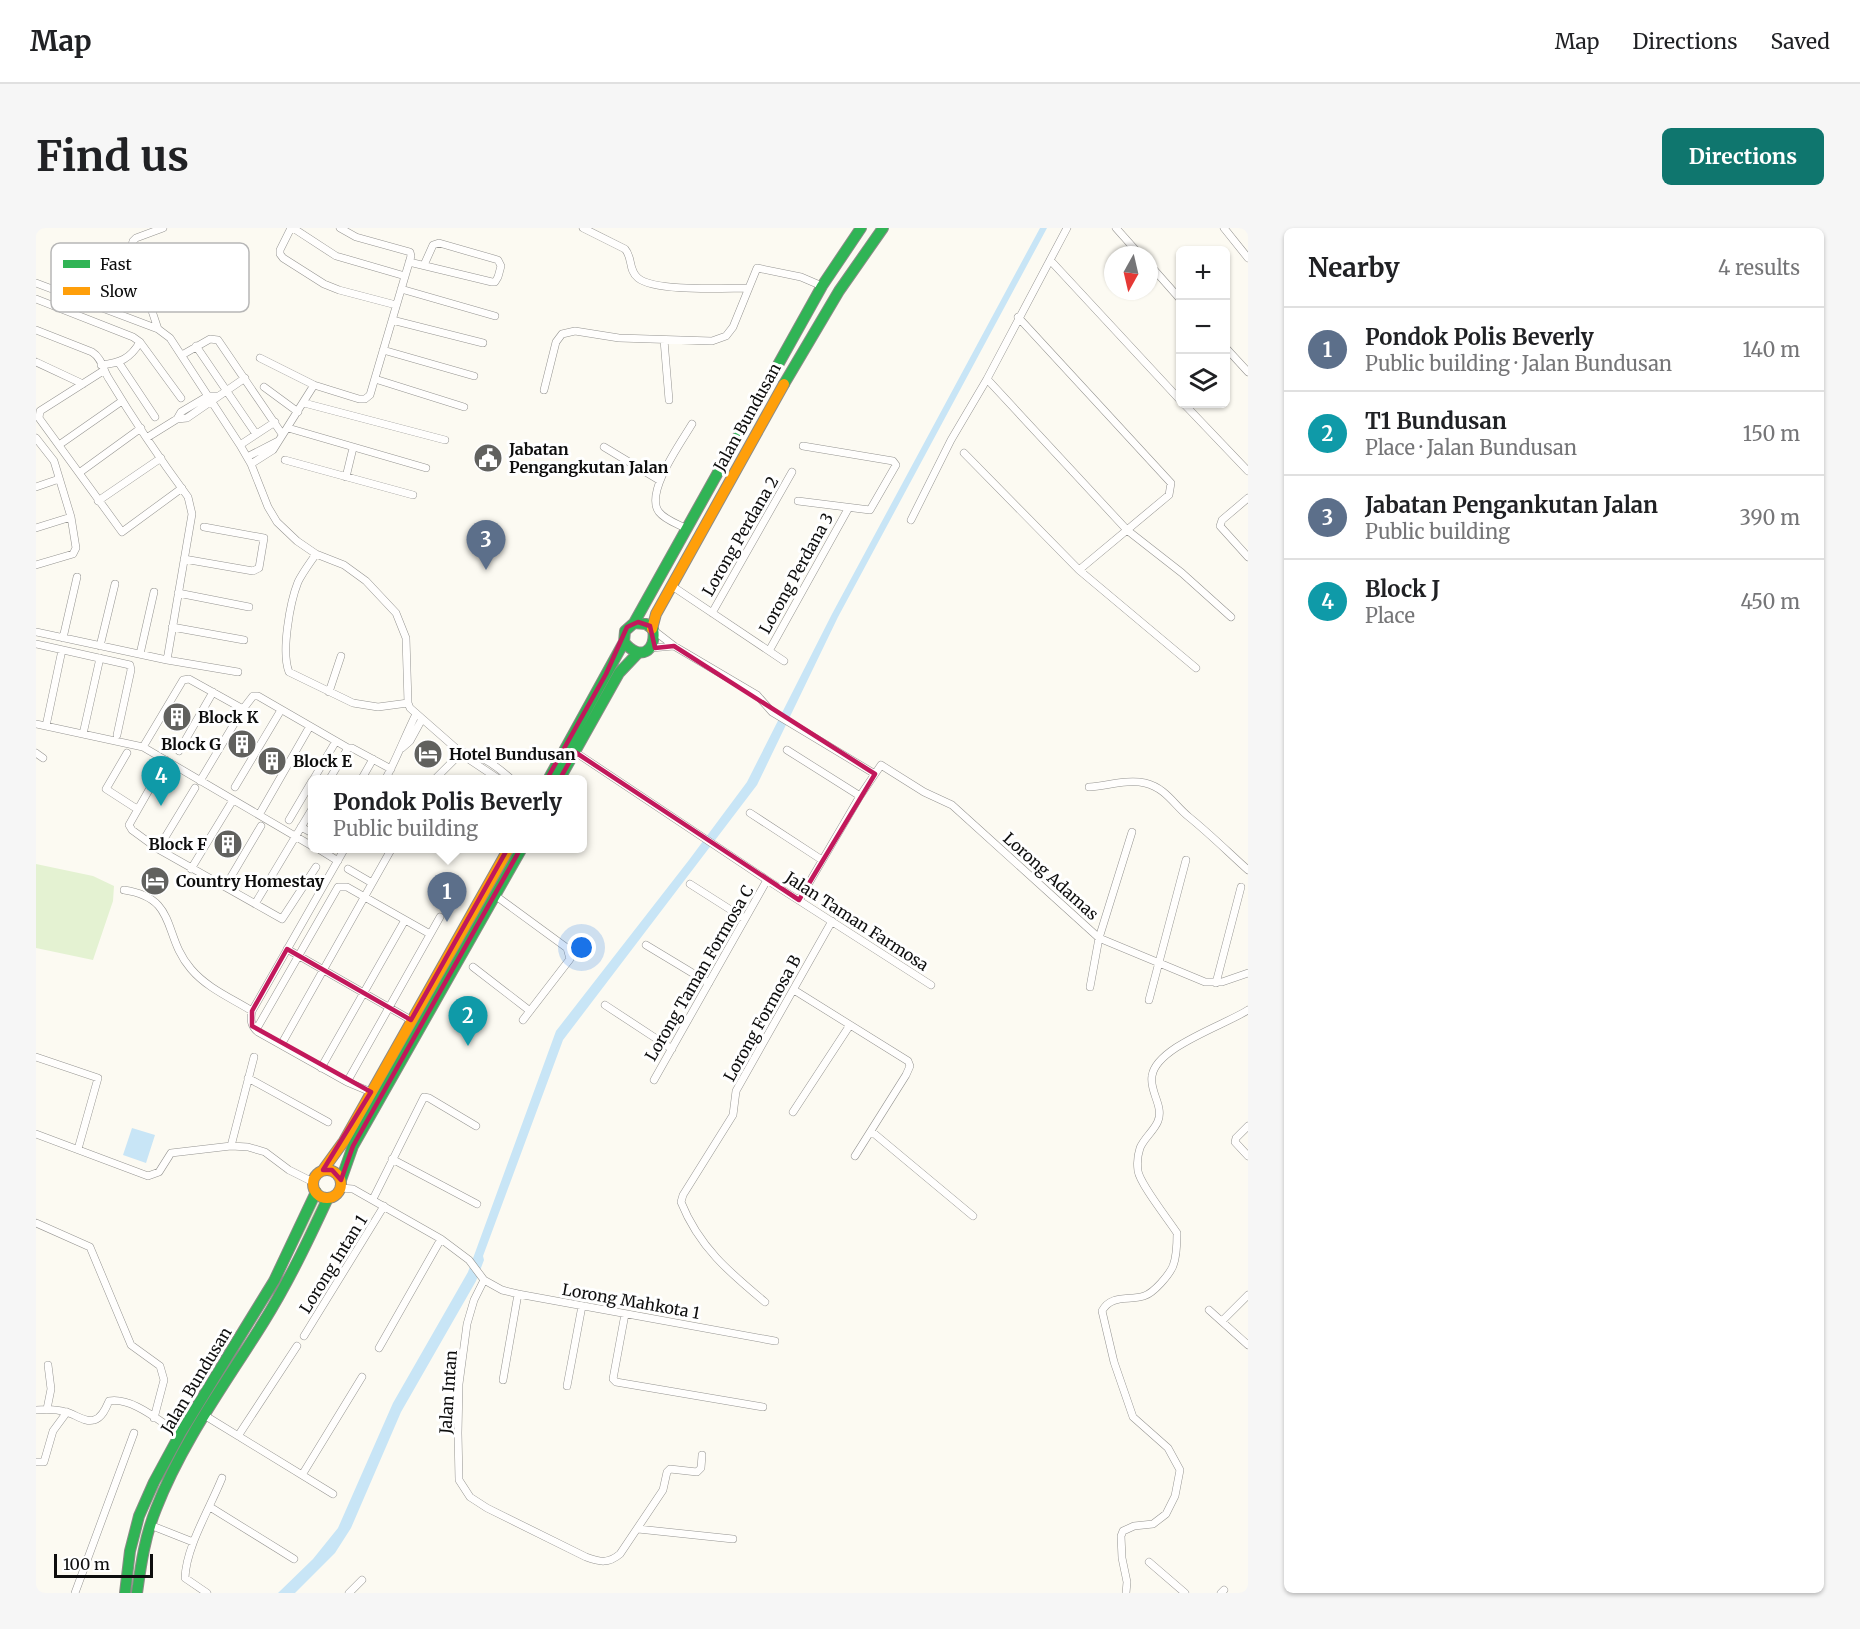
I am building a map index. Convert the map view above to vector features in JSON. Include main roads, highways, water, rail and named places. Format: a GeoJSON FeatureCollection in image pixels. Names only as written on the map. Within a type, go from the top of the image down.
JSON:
{"type":"FeatureCollection","features":[{"type":"Feature","properties":{"kind":"main road","name":"Jalan Bundusan"},"geometry":{"type":"LineString","coordinates":[[551,775],[624,642],[625,631],[634,622],[822,286],[861,228]]}},
{"type":"Feature","properties":{"kind":"main road","name":"Jalan Bundusan"},"geometry":{"type":"LineString","coordinates":[[638,653],[651,648],[655,639],[652,629],[656,614],[796,362],[839,291],[883,228]]}},
{"type":"Feature","properties":{"kind":"main road"},"geometry":{"type":"LineString","coordinates":[[634,622],[646,624],[652,629]]}},
{"type":"Feature","properties":{"kind":"main road"},"geometry":{"type":"LineString","coordinates":[[561,775],[622,669],[638,653],[629,650],[624,642]]}},
{"type":"Feature","properties":{"kind":"main road"},"geometry":{"type":"LineString","coordinates":[[507,853],[344,1142],[323,1170],[316,1175],[315,1187],[324,1197],[336,1195],[353,1146],[520,853]]}},
{"type":"Feature","properties":{"kind":"main road"},"geometry":{"type":"LineString","coordinates":[[323,1170],[336,1172],[341,1184]]}},
{"type":"Feature","properties":{"kind":"main road","name":"Jalan Bundusan"},"geometry":{"type":"LineString","coordinates":[[125,1593],[130,1551],[139,1516],[154,1482],[180,1434],[274,1281],[315,1187]]}},
{"type":"Feature","properties":{"kind":"main road","name":"Jalan Bundusan"},"geometry":{"type":"LineString","coordinates":[[137,1593],[150,1525],[160,1496],[179,1457],[204,1415],[284,1288],[328,1198]]}},
{"type":"Feature","properties":{"kind":"water"},"geometry":{"type":"Polygon","coordinates":[[[1040,228],[1047,228],[838,617],[757,785],[563,1040],[483,1256],[484,1260],[476,1281],[401,1412],[351,1528],[335,1553],[295,1593],[278,1593],[313,1559],[338,1528],[393,1403],[468,1272],[556,1031],[747,782],[832,614],[1040,228]]]}},
{"type":"Feature","properties":{"kind":"water"},"geometry":{"type":"Polygon","coordinates":[[[132,1128],[155,1135],[146,1163],[123,1155],[132,1128]]]}},
{"type":"Feature","properties":{"kind":"place","name":"Jabatan Pengangkutan Jalan"},"geometry":{"type":"Point","coordinates":[488,458]}},
{"type":"Feature","properties":{"kind":"place","name":"Jabatan Pengankutan Jalan"},"geometry":{"type":"Point","coordinates":[486,570]}},
{"type":"Feature","properties":{"kind":"place","name":"Block K"},"geometry":{"type":"Point","coordinates":[177,717]}},
{"type":"Feature","properties":{"kind":"place","name":"Block G"},"geometry":{"type":"Point","coordinates":[242,744]}},
{"type":"Feature","properties":{"kind":"place","name":"Hotel Bundusan"},"geometry":{"type":"Point","coordinates":[428,754]}},
{"type":"Feature","properties":{"kind":"place","name":"Block E"},"geometry":{"type":"Point","coordinates":[272,761]}},
{"type":"Feature","properties":{"kind":"place","name":"Block J"},"geometry":{"type":"Point","coordinates":[161,806]}},
{"type":"Feature","properties":{"kind":"place","name":"Block F"},"geometry":{"type":"Point","coordinates":[228,844]}},
{"type":"Feature","properties":{"kind":"place","name":"Country Homestay"},"geometry":{"type":"Point","coordinates":[155,881]}},
{"type":"Feature","properties":{"kind":"place","name":"Pondok Polis Beverly"},"geometry":{"type":"Point","coordinates":[447,922]}},
{"type":"Feature","properties":{"kind":"place","name":"T1 Bundusan"},"geometry":{"type":"Point","coordinates":[468,1046]}}]}
